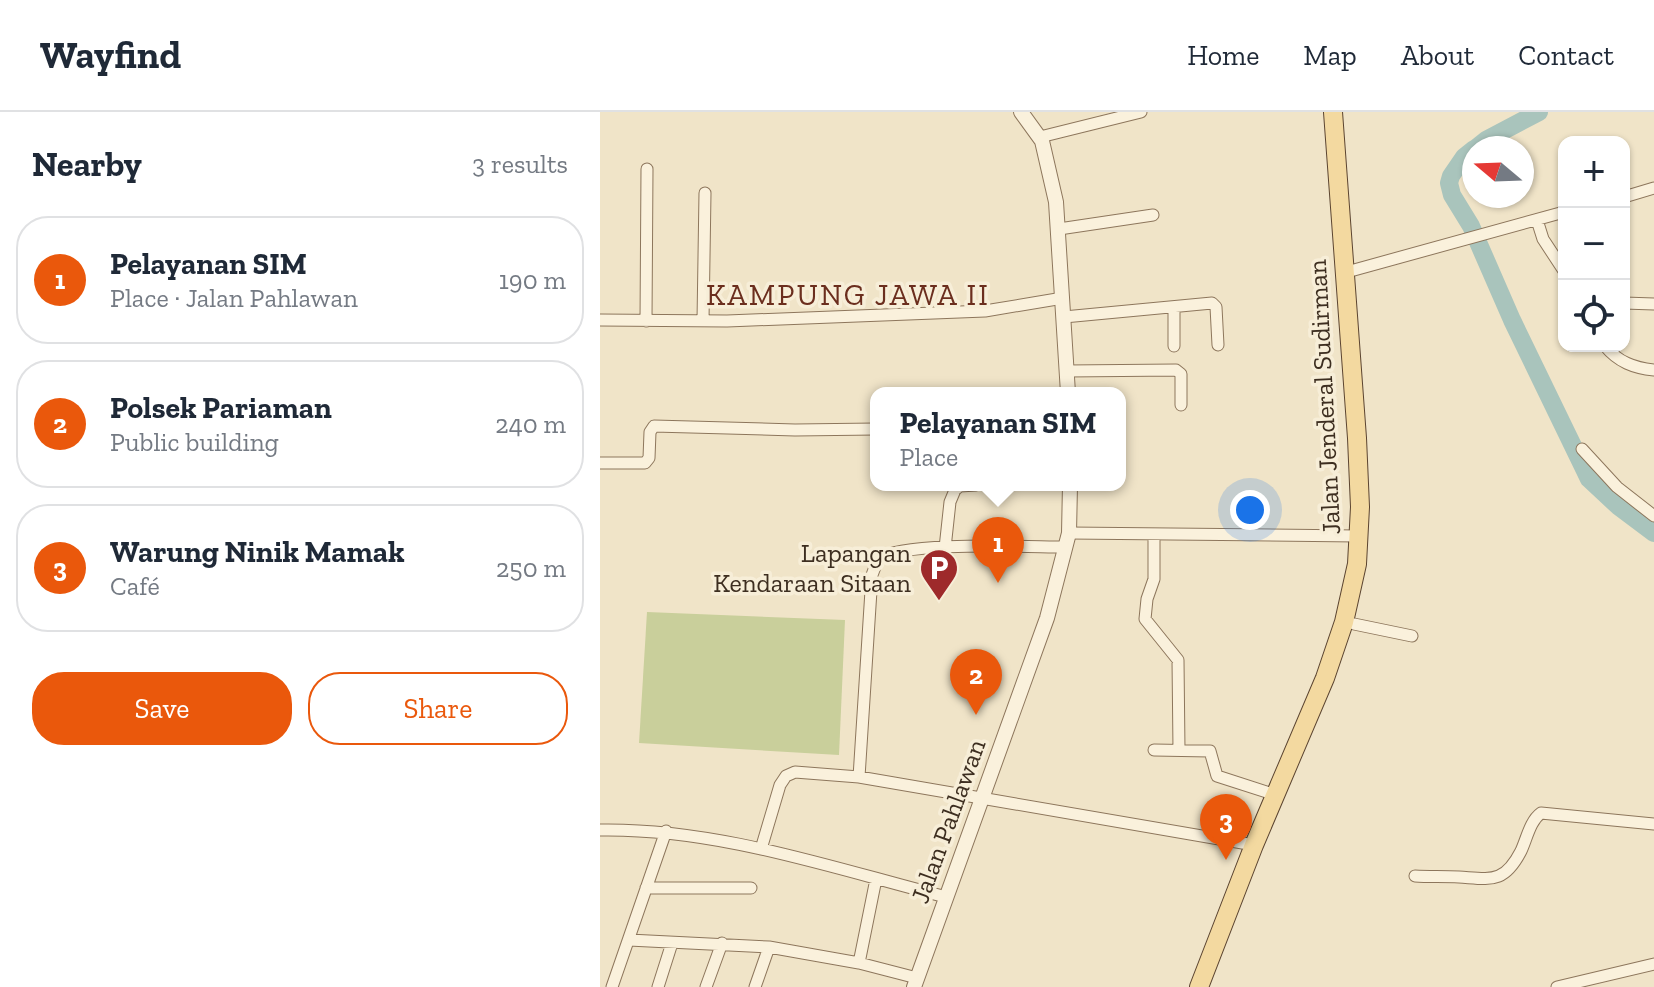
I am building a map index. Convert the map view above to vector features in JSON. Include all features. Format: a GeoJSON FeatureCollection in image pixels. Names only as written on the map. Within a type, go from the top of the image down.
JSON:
{"type":"FeatureCollection","features":[{"type":"Feature","properties":{"kind":"main road","name":"Jalan Jenderal Sudirman"},"geometry":{"type":"LineString","coordinates":[[1210,987],[1299,755],[1344,622],[1357,564],[1363,437],[1354,270],[1333,112]]}},
{"type":"Feature","properties":{"kind":"main road","name":"Jalan Jenderal Sudirman"},"geometry":{"type":"LineString","coordinates":[[1199,987],[1276,795],[1335,682],[1354,624],[1367,566],[1370,536],[1343,194],[1344,112]]}},
{"type":"Feature","properties":{"kind":"street"},"geometry":{"type":"LineString","coordinates":[[1021,112],[1040,137],[1048,164],[1059,229],[1068,387]]}},
{"type":"Feature","properties":{"kind":"street"},"geometry":{"type":"LineString","coordinates":[[1040,137],[1141,112]]}},
{"type":"Feature","properties":{"kind":"street"},"geometry":{"type":"LineString","coordinates":[[646,321],[649,237],[647,169]]}},
{"type":"Feature","properties":{"kind":"street"},"geometry":{"type":"LineString","coordinates":[[1630,195],[1654,188]]}},
{"type":"Feature","properties":{"kind":"street"},"geometry":{"type":"LineString","coordinates":[[703,321],[705,193]]}},
{"type":"Feature","properties":{"kind":"street"},"geometry":{"type":"LineString","coordinates":[[1354,270],[1558,214]]}},
{"type":"Feature","properties":{"kind":"street"},"geometry":{"type":"LineString","coordinates":[[1059,229],[1153,215]]}},
{"type":"Feature","properties":{"kind":"street"},"geometry":{"type":"LineString","coordinates":[[1537,220],[1543,239],[1558,262]]}},
{"type":"Feature","properties":{"kind":"street"},"geometry":{"type":"LineString","coordinates":[[600,320],[703,321],[985,311],[1063,298]]}},
{"type":"Feature","properties":{"kind":"street"},"geometry":{"type":"LineString","coordinates":[[1630,303],[1654,304]]}},
{"type":"Feature","properties":{"kind":"street"},"geometry":{"type":"LineString","coordinates":[[1064,317],[1215,304],[1218,345]]}},
{"type":"Feature","properties":{"kind":"street"},"geometry":{"type":"LineString","coordinates":[[1174,308],[1174,346]]}},
{"type":"Feature","properties":{"kind":"street"},"geometry":{"type":"LineString","coordinates":[[1610,352],[1633,367],[1654,370]]}},
{"type":"Feature","properties":{"kind":"street"},"geometry":{"type":"LineString","coordinates":[[1067,371],[1176,370],[1181,374],[1181,405]]}},
{"type":"Feature","properties":{"kind":"street"},"geometry":{"type":"LineString","coordinates":[[600,463],[645,463],[649,458],[650,432],[654,426],[870,429]]}},
{"type":"Feature","properties":{"kind":"street"},"geometry":{"type":"LineString","coordinates":[[1582,449],[1617,487],[1654,516]]}},
{"type":"Feature","properties":{"kind":"street"},"geometry":{"type":"LineString","coordinates":[[945,548],[952,496],[956,491]]}},
{"type":"Feature","properties":{"kind":"street","name":"Jalan Pahlawan"},"geometry":{"type":"LineString","coordinates":[[916,983],[1047,618],[1067,540],[1070,491]]}},
{"type":"Feature","properties":{"kind":"street"},"geometry":{"type":"LineString","coordinates":[[1154,534],[1154,579],[1147,599],[1145,619],[1178,660],[1179,750]]}},
{"type":"Feature","properties":{"kind":"street"},"geometry":{"type":"LineString","coordinates":[[859,777],[872,575],[875,564],[882,556],[892,552],[1154,534],[1358,536]]}},
{"type":"Feature","properties":{"kind":"street"},"geometry":{"type":"LineString","coordinates":[[1354,624],[1412,636]]}},
{"type":"Feature","properties":{"kind":"street"},"geometry":{"type":"LineString","coordinates":[[1154,750],[1210,751],[1217,776],[1276,795]]}},
{"type":"Feature","properties":{"kind":"street"},"geometry":{"type":"LineString","coordinates":[[761,849],[780,785],[786,776],[800,772],[859,777],[1254,845]]}},
{"type":"Feature","properties":{"kind":"street"},"geometry":{"type":"LineString","coordinates":[[1415,876],[1496,879],[1510,868],[1533,822],[1541,813],[1654,824]]}},
{"type":"Feature","properties":{"kind":"street"},"geometry":{"type":"LineString","coordinates":[[600,830],[666,831],[761,849],[946,897]]}},
{"type":"Feature","properties":{"kind":"street"},"geometry":{"type":"LineString","coordinates":[[612,987],[666,831]]}},
{"type":"Feature","properties":{"kind":"street"},"geometry":{"type":"LineString","coordinates":[[859,963],[876,879]]}},
{"type":"Feature","properties":{"kind":"street"},"geometry":{"type":"LineString","coordinates":[[646,888],[751,888]]}},
{"type":"Feature","properties":{"kind":"street"},"geometry":{"type":"LineString","coordinates":[[629,940],[769,947],[859,963],[916,983]]}},
{"type":"Feature","properties":{"kind":"street"},"geometry":{"type":"LineString","coordinates":[[658,987],[672,943]]}},
{"type":"Feature","properties":{"kind":"street"},"geometry":{"type":"LineString","coordinates":[[706,987],[722,943]]}},
{"type":"Feature","properties":{"kind":"street"},"geometry":{"type":"LineString","coordinates":[[755,987],[769,947]]}},
{"type":"Feature","properties":{"kind":"street"},"geometry":{"type":"LineString","coordinates":[[1557,987],[1654,964]]}},
{"type":"Feature","properties":{"kind":"green space"},"geometry":{"type":"Polygon","coordinates":[[[647,612],[845,620],[839,755],[639,743],[647,612]]]}},
{"type":"Feature","properties":{"kind":"waterway"},"geometry":{"type":"LineString","coordinates":[[1494,136],[1539,112]]}},
{"type":"Feature","properties":{"kind":"waterway"},"geometry":{"type":"LineString","coordinates":[[1462,160],[1449,183],[1452,195],[1471,226],[1512,320],[1589,479],[1654,533]]}},
{"type":"Feature","properties":{"kind":"place","name":"Pelayanan SIM"},"geometry":{"type":"Point","coordinates":[998,583]}},
{"type":"Feature","properties":{"kind":"place","name":"Lapangan Kendaraan Sitaan"},"geometry":{"type":"Point","coordinates":[939,602]}},
{"type":"Feature","properties":{"kind":"place","name":"Polsek Pariaman"},"geometry":{"type":"Point","coordinates":[976,715]}},
{"type":"Feature","properties":{"kind":"place","name":"Warung Ninik Mamak"},"geometry":{"type":"Point","coordinates":[1226,860]}},
{"type":"Feature","properties":{"kind":"district","name":"KAMPUNG JAWA II"},"geometry":{"type":"Point","coordinates":[848,295]}}]}
